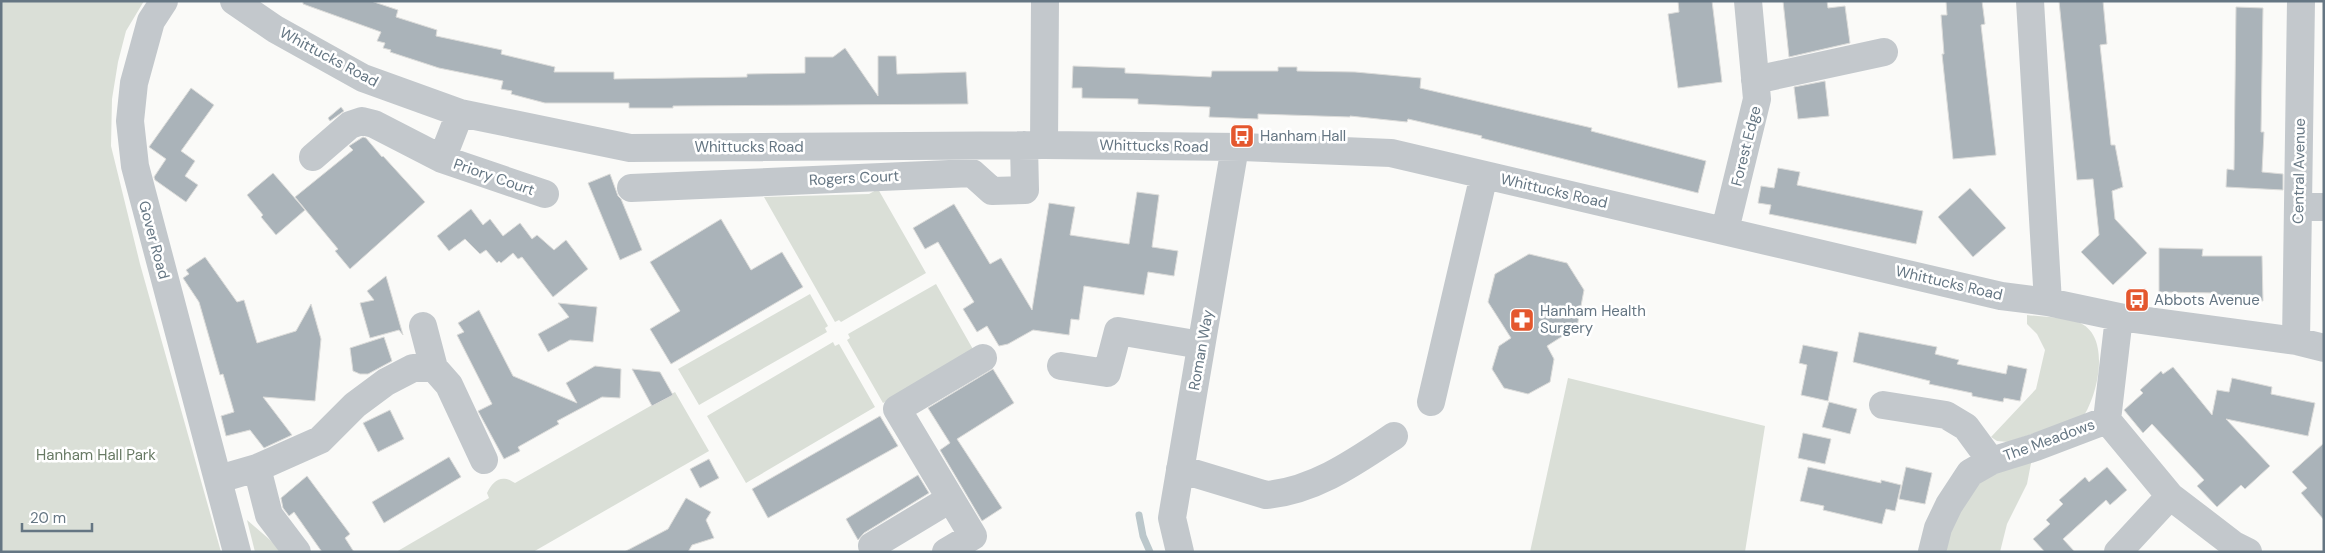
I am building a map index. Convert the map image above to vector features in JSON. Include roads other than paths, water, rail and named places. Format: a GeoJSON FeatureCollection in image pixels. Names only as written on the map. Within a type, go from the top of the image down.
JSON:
{"type":"FeatureCollection","features":[{"type":"Feature","properties":{"kind":"street","name":"Gover Road"},"geometry":{"type":"LineString","coordinates":[[164,1],[151,21],[134,83],[130,122],[135,166],[237,552]]}},
{"type":"Feature","properties":{"kind":"street","name":"Whittucks Road"},"geometry":{"type":"LineString","coordinates":[[234,1],[276,29],[363,78],[460,113],[630,148],[1034,145],[1235,147],[1391,153],[2001,296],[2048,302],[2119,317],[2296,341],[2324,348]]}},
{"type":"Feature","properties":{"kind":"street"},"geometry":{"type":"LineString","coordinates":[[1034,145],[1045,1]]}},
{"type":"Feature","properties":{"kind":"street","name":"Forest Edge"},"geometry":{"type":"LineString","coordinates":[[1725,230],[1758,99],[1748,1]]}},
{"type":"Feature","properties":{"kind":"street"},"geometry":{"type":"LineString","coordinates":[[2030,1],[2048,302]]}},
{"type":"Feature","properties":{"kind":"street","name":"Central Avenue"},"geometry":{"type":"LineString","coordinates":[[2296,341],[2311,207],[2301,1]]}},
{"type":"Feature","properties":{"kind":"street"},"geometry":{"type":"LineString","coordinates":[[1755,80],[1884,52]]}},
{"type":"Feature","properties":{"kind":"street","name":"Priory Court"},"geometry":{"type":"LineString","coordinates":[[442,159],[460,113]]}},
{"type":"Feature","properties":{"kind":"street","name":"Priory Court"},"geometry":{"type":"LineString","coordinates":[[313,157],[350,125],[362,121],[374,124],[442,159],[545,194]]}},
{"type":"Feature","properties":{"kind":"street","name":"Rogers Court"},"geometry":{"type":"LineString","coordinates":[[631,188],[972,173],[992,191],[1025,190],[1034,145]]}},
{"type":"Feature","properties":{"kind":"street","name":"Roman Way"},"geometry":{"type":"LineString","coordinates":[[1180,552],[1172,518],[1235,147]]}},
{"type":"Feature","properties":{"kind":"street"},"geometry":{"type":"LineString","coordinates":[[1431,402],[1484,175]]}},
{"type":"Feature","properties":{"kind":"street","name":"The Meadows"},"geometry":{"type":"LineString","coordinates":[[2119,317],[2107,420],[2170,496],[2234,545],[2248,552]]}},
{"type":"Feature","properties":{"kind":"street"},"geometry":{"type":"LineString","coordinates":[[422,326],[434,368],[449,385],[484,460]]}},
{"type":"Feature","properties":{"kind":"street"},"geometry":{"type":"LineString","coordinates":[[1062,366],[1107,372],[1118,330],[1202,345]]}},
{"type":"Feature","properties":{"kind":"street"},"geometry":{"type":"LineString","coordinates":[[946,552],[973,536],[897,409],[983,358]]}},
{"type":"Feature","properties":{"kind":"street"},"geometry":{"type":"LineString","coordinates":[[218,479],[257,468],[320,440],[355,405],[386,382],[413,368],[434,368]]}},
{"type":"Feature","properties":{"kind":"street","name":"The Meadows"},"geometry":{"type":"LineString","coordinates":[[1882,405],[1946,415],[1966,427],[1991,461]]}},
{"type":"Feature","properties":{"kind":"street","name":"The Meadows"},"geometry":{"type":"LineString","coordinates":[[1932,552],[1938,528],[1949,505],[1970,473],[1991,461],[2036,447],[2107,420]]}},
{"type":"Feature","properties":{"kind":"street"},"geometry":{"type":"LineString","coordinates":[[1180,469],[1266,495],[1276,494],[1332,476],[1394,436]]}},
{"type":"Feature","properties":{"kind":"street"},"geometry":{"type":"LineString","coordinates":[[257,468],[269,515],[297,552]]}},
{"type":"Feature","properties":{"kind":"street"},"geometry":{"type":"LineString","coordinates":[[2118,552],[2170,496]]}},
{"type":"Feature","properties":{"kind":"street"},"geometry":{"type":"LineString","coordinates":[[870,550],[950,499]]}},
{"type":"Feature","properties":{"kind":"waterway"},"geometry":{"type":"LineString","coordinates":[[1139,515],[1143,536],[1150,552]]}},
{"type":"Feature","properties":{"kind":"place","name":"Hanham Hall"},"geometry":{"type":"Point","coordinates":[1242,136]}},
{"type":"Feature","properties":{"kind":"place","name":"Abbots Avenue"},"geometry":{"type":"Point","coordinates":[2137,300]}},
{"type":"Feature","properties":{"kind":"place","name":"Hanham Health Surgery"},"geometry":{"type":"Point","coordinates":[1522,320]}},
{"type":"Feature","properties":{"kind":"park label","name":"Hanham Hall Park"},"geometry":{"type":"Point","coordinates":[96,455]}}]}
